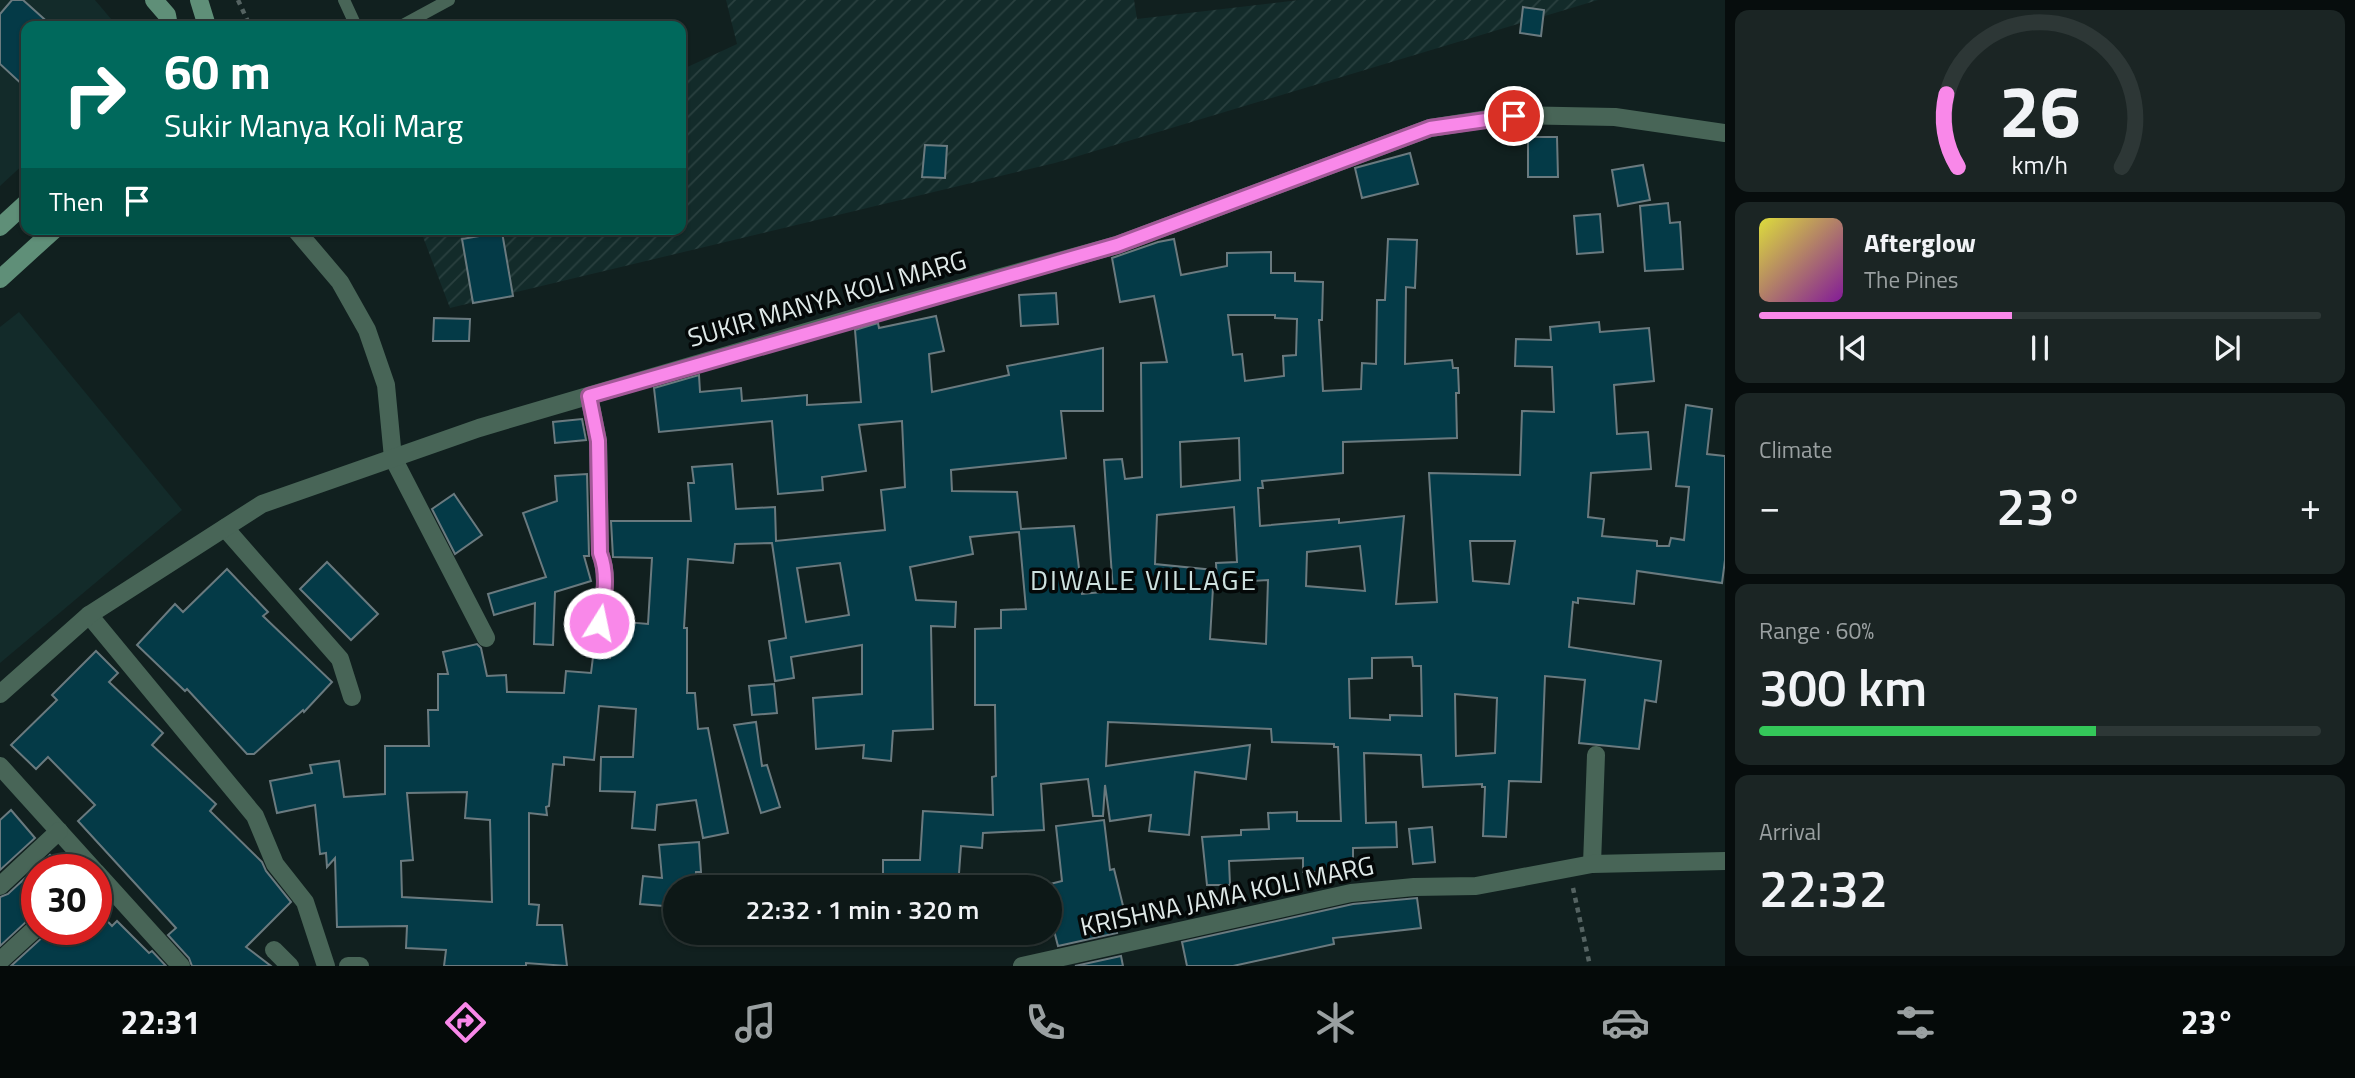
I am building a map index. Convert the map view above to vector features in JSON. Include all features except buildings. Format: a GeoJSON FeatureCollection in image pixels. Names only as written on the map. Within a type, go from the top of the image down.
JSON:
{"type":"FeatureCollection","features":[{"type":"Feature","properties":{"kind":"street"},"geometry":{"type":"LineString","coordinates":[[154,0],[167,15],[168,21]]}},
{"type":"Feature","properties":{"kind":"street"},"geometry":{"type":"LineString","coordinates":[[199,0],[205,21]]}},
{"type":"Feature","properties":{"kind":"street","name":"SUKIR MANYA KOLI MARG"},"geometry":{"type":"LineString","coordinates":[[0,694],[89,615],[261,504],[479,428],[1117,245],[1430,128],[1527,116],[1615,117],[1725,133]]}},
{"type":"Feature","properties":{"kind":"street"},"geometry":{"type":"LineString","coordinates":[[0,226],[21,207]]}},
{"type":"Feature","properties":{"kind":"street"},"geometry":{"type":"LineString","coordinates":[[0,279],[48,235]]}},
{"type":"Feature","properties":{"kind":"street"},"geometry":{"type":"LineString","coordinates":[[300,235],[340,282],[367,330],[386,385],[393,458],[486,638]]}},
{"type":"Feature","properties":{"kind":"street"},"geometry":{"type":"LineString","coordinates":[[589,396],[598,441],[600,553],[605,567],[605,596],[599,623]]}},
{"type":"Feature","properties":{"kind":"street"},"geometry":{"type":"LineString","coordinates":[[225,528],[340,659],[352,697]]}},
{"type":"Feature","properties":{"kind":"street"},"geometry":{"type":"LineString","coordinates":[[89,615],[255,816],[275,864],[305,902],[326,966]]}},
{"type":"Feature","properties":{"kind":"street"},"geometry":{"type":"LineString","coordinates":[[1592,864],[1596,755]]}},
{"type":"Feature","properties":{"kind":"street"},"geometry":{"type":"LineString","coordinates":[[0,766],[79,854]]}},
{"type":"Feature","properties":{"kind":"street"},"geometry":{"type":"LineString","coordinates":[[0,886],[59,831]]}},
{"type":"Feature","properties":{"kind":"street"},"geometry":{"type":"LineString","coordinates":[[1568,867],[1725,861]]}},
{"type":"Feature","properties":{"kind":"street","name":"KRISHNA JAMA KOLI MARG"},"geometry":{"type":"LineString","coordinates":[[1021,966],[1351,893],[1414,887],[1476,886],[1568,867]]}},
{"type":"Feature","properties":{"kind":"street"},"geometry":{"type":"LineString","coordinates":[[112,891],[181,966]]}},
{"type":"Feature","properties":{"kind":"street"},"geometry":{"type":"LineString","coordinates":[[0,948],[21,929]]}},
{"type":"Feature","properties":{"kind":"street"},"geometry":{"type":"LineString","coordinates":[[0,961],[21,942]]}},
{"type":"Feature","properties":{"kind":"street"},"geometry":{"type":"LineString","coordinates":[[274,950],[290,966]]}},
{"type":"Feature","properties":{"kind":"street"},"geometry":{"type":"LineString","coordinates":[[348,966],[360,966]]}},
{"type":"Feature","properties":{"kind":"lane"},"geometry":{"type":"LineString","coordinates":[[344,0],[354,21]]}},
{"type":"Feature","properties":{"kind":"lane"},"geometry":{"type":"LineString","coordinates":[[410,21],[449,0]]}},
{"type":"Feature","properties":{"kind":"path"},"geometry":{"type":"LineString","coordinates":[[238,0],[248,21]]}},
{"type":"Feature","properties":{"kind":"path"},"geometry":{"type":"LineString","coordinates":[[1568,867],[1590,966]]}},
{"type":"Feature","properties":{"kind":"shaded area"},"geometry":{"type":"Polygon","coordinates":[[[0,0],[95,0],[113,21],[21,21],[21,167],[0,186],[0,0]]]}},
{"type":"Feature","properties":{"kind":"shaded area"},"geometry":{"type":"Polygon","coordinates":[[[726,0],[1134,0],[1137,19],[1299,0],[1598,0],[1055,163],[450,308],[422,235],[686,235],[686,68],[737,44],[726,0]]]}},
{"type":"Feature","properties":{"kind":"shaded area"},"geometry":{"type":"Polygon","coordinates":[[[19,312],[182,510],[0,663],[0,327],[19,312]]]}},
{"type":"Feature","properties":{"kind":"district","name":"DIWALE VILLAGE"},"geometry":{"type":"Point","coordinates":[1144,580]}},
{"type":"Feature","properties":{"kind":"route"},"geometry":{"type":"LineString","coordinates":[[599,623],[605,596],[605,567],[600,553],[598,441],[589,396],[1117,245],[1430,128],[1514,116]]}}]}
